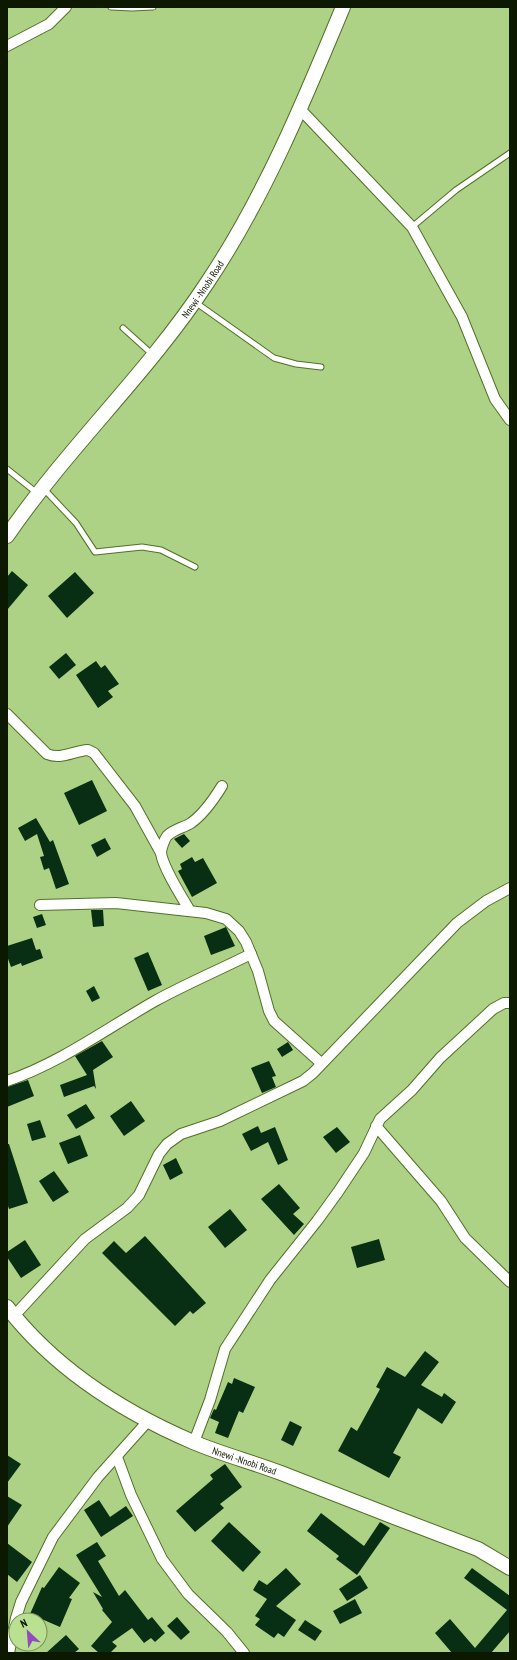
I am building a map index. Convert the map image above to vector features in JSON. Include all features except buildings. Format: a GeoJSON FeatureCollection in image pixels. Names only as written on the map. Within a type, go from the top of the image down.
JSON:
{"type":"FeatureCollection","features":[{"type":"Feature","properties":{"kind":"main road","name":"Nnewi -Nnobi Road"},"geometry":{"type":"LineString","coordinates":[[7,536],[40,490],[154,356],[208,282],[248,214],[300,109],[343,7]]}},
{"type":"Feature","properties":{"kind":"main road","name":"Nnewi -Nnobi Road"},"geometry":{"type":"LineString","coordinates":[[10,1311],[30,1336],[84,1383],[148,1421],[194,1442],[254,1463],[478,1549],[510,1568]]}},
{"type":"Feature","properties":{"kind":"street"},"geometry":{"type":"LineString","coordinates":[[7,46],[49,24],[66,7]]}},
{"type":"Feature","properties":{"kind":"street"},"geometry":{"type":"LineString","coordinates":[[300,109],[412,227],[462,317],[495,399],[510,420]]}},
{"type":"Feature","properties":{"kind":"street"},"geometry":{"type":"LineString","coordinates":[[7,714],[47,754],[54,757],[88,750],[94,753],[135,806],[161,853],[164,862],[190,911]]}},
{"type":"Feature","properties":{"kind":"street"},"geometry":{"type":"LineString","coordinates":[[161,853],[166,837],[177,829],[191,823],[209,805],[222,786]]}},
{"type":"Feature","properties":{"kind":"street"},"geometry":{"type":"LineString","coordinates":[[10,1311],[85,1239],[127,1208],[139,1195],[159,1154],[166,1144],[181,1134],[220,1120],[303,1081],[457,923],[486,900],[510,888]]}},
{"type":"Feature","properties":{"kind":"street"},"geometry":{"type":"LineString","coordinates":[[40,905],[116,903],[190,911],[226,919],[239,930],[251,954],[274,1021],[321,1064]]}},
{"type":"Feature","properties":{"kind":"street"},"geometry":{"type":"LineString","coordinates":[[7,1081],[31,1073],[175,991],[251,954]]}},
{"type":"Feature","properties":{"kind":"street"},"geometry":{"type":"LineString","coordinates":[[194,1442],[210,1400],[225,1349],[270,1280],[318,1222],[364,1153],[380,1118],[412,1090],[452,1047],[493,1009],[510,1003]]}},
{"type":"Feature","properties":{"kind":"street"},"geometry":{"type":"LineString","coordinates":[[376,1126],[441,1201],[465,1238],[510,1282]]}},
{"type":"Feature","properties":{"kind":"street"},"geometry":{"type":"LineString","coordinates":[[9,1653],[16,1618],[21,1602],[53,1537],[98,1477],[148,1421]]}},
{"type":"Feature","properties":{"kind":"street"},"geometry":{"type":"LineString","coordinates":[[117,1457],[131,1495],[162,1559],[188,1594],[227,1632],[244,1653]]}},
{"type":"Feature","properties":{"kind":"lane"},"geometry":{"type":"LineString","coordinates":[[112,7],[152,7]]}},
{"type":"Feature","properties":{"kind":"lane"},"geometry":{"type":"LineString","coordinates":[[412,227],[456,190],[510,153]]}},
{"type":"Feature","properties":{"kind":"lane"},"geometry":{"type":"LineString","coordinates":[[194,302],[274,358],[296,364],[321,367]]}},
{"type":"Feature","properties":{"kind":"lane"},"geometry":{"type":"LineString","coordinates":[[123,328],[154,356]]}},
{"type":"Feature","properties":{"kind":"lane"},"geometry":{"type":"LineString","coordinates":[[7,469],[40,490],[76,524],[95,552],[142,546],[160,550],[195,567]]}}]}
